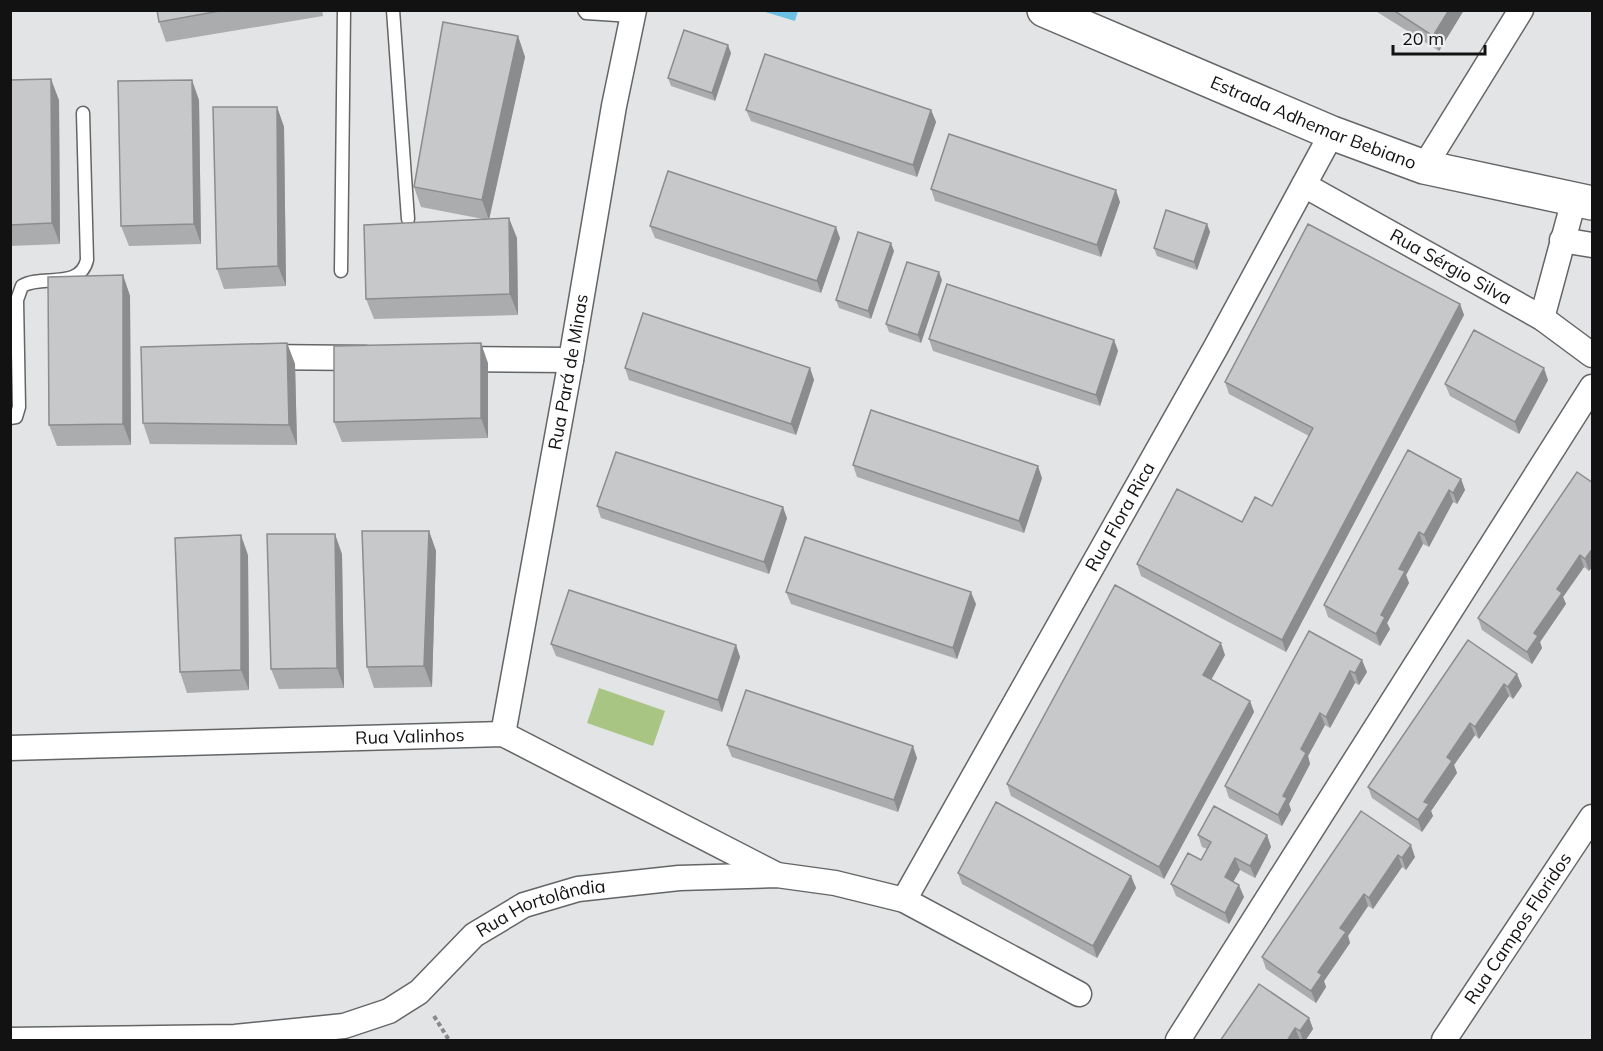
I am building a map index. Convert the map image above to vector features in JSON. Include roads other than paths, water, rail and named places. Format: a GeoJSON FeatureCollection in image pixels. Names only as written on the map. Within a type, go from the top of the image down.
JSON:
{"type":"FeatureCollection","features":[{"type":"Feature","properties":{"kind":"main road","name":"Estrada Adhemar Bebiano"},"geometry":{"type":"LineString","coordinates":[[1044,10],[1332,133],[1424,167],[1583,202]]}},
{"type":"Feature","properties":{"kind":"street"},"geometry":{"type":"LineString","coordinates":[[1424,167],[1521,10]]}},
{"type":"Feature","properties":{"kind":"street","name":"Rua Pará de Minas"},"geometry":{"type":"LineString","coordinates":[[502,734],[571,360],[614,106],[633,13]]}},
{"type":"Feature","properties":{"kind":"street","name":"Rua Flora Rica"},"geometry":{"type":"LineString","coordinates":[[904,900],[1216,347],[1332,133]]}},
{"type":"Feature","properties":{"kind":"street","name":"Rua Sérgio Silva"},"geometry":{"type":"LineString","coordinates":[[1304,185],[1542,318],[1593,355]]}},
{"type":"Feature","properties":{"kind":"street"},"geometry":{"type":"LineString","coordinates":[[1542,318],[1562,240],[1583,202]]}},
{"type":"Feature","properties":{"kind":"street"},"geometry":{"type":"LineString","coordinates":[[1562,240],[1593,245]]}},
{"type":"Feature","properties":{"kind":"street"},"geometry":{"type":"LineString","coordinates":[[236,357],[391,358]]}},
{"type":"Feature","properties":{"kind":"street"},"geometry":{"type":"LineString","coordinates":[[427,358],[571,360]]}},
{"type":"Feature","properties":{"kind":"street"},"geometry":{"type":"LineString","coordinates":[[1178,1041],[1593,387]]}},
{"type":"Feature","properties":{"kind":"street","name":"Rua Valinhos"},"geometry":{"type":"LineString","coordinates":[[10,748],[502,734],[777,874]]}},
{"type":"Feature","properties":{"kind":"street","name":"Rua Campos Floridos"},"geometry":{"type":"LineString","coordinates":[[1444,1041],[1593,817]]}},
{"type":"Feature","properties":{"kind":"street","name":"Rua Hortolândia"},"geometry":{"type":"LineString","coordinates":[[10,1040],[235,1037],[344,1026],[389,1011],[419,992],[474,935],[524,904],[578,889],[680,878],[777,874],[835,883],[904,900],[1080,994]]}},
{"type":"Feature","properties":{"kind":"lane"},"geometry":{"type":"LineString","coordinates":[[341,271],[344,10]]}},
{"type":"Feature","properties":{"kind":"lane"},"geometry":{"type":"LineString","coordinates":[[393,10],[408,219]]}},
{"type":"Feature","properties":{"kind":"lane"},"geometry":{"type":"LineString","coordinates":[[584,10],[586,13],[633,13]]}},
{"type":"Feature","properties":{"kind":"lane"},"geometry":{"type":"LineString","coordinates":[[10,418],[16,417],[19,407],[17,300],[22,286],[28,283],[71,278],[80,273],[87,260],[83,113]]}},
{"type":"Feature","properties":{"kind":"water"},"geometry":{"type":"Polygon","coordinates":[[[762,11],[798,11],[795,21],[762,11]]]}}]}
